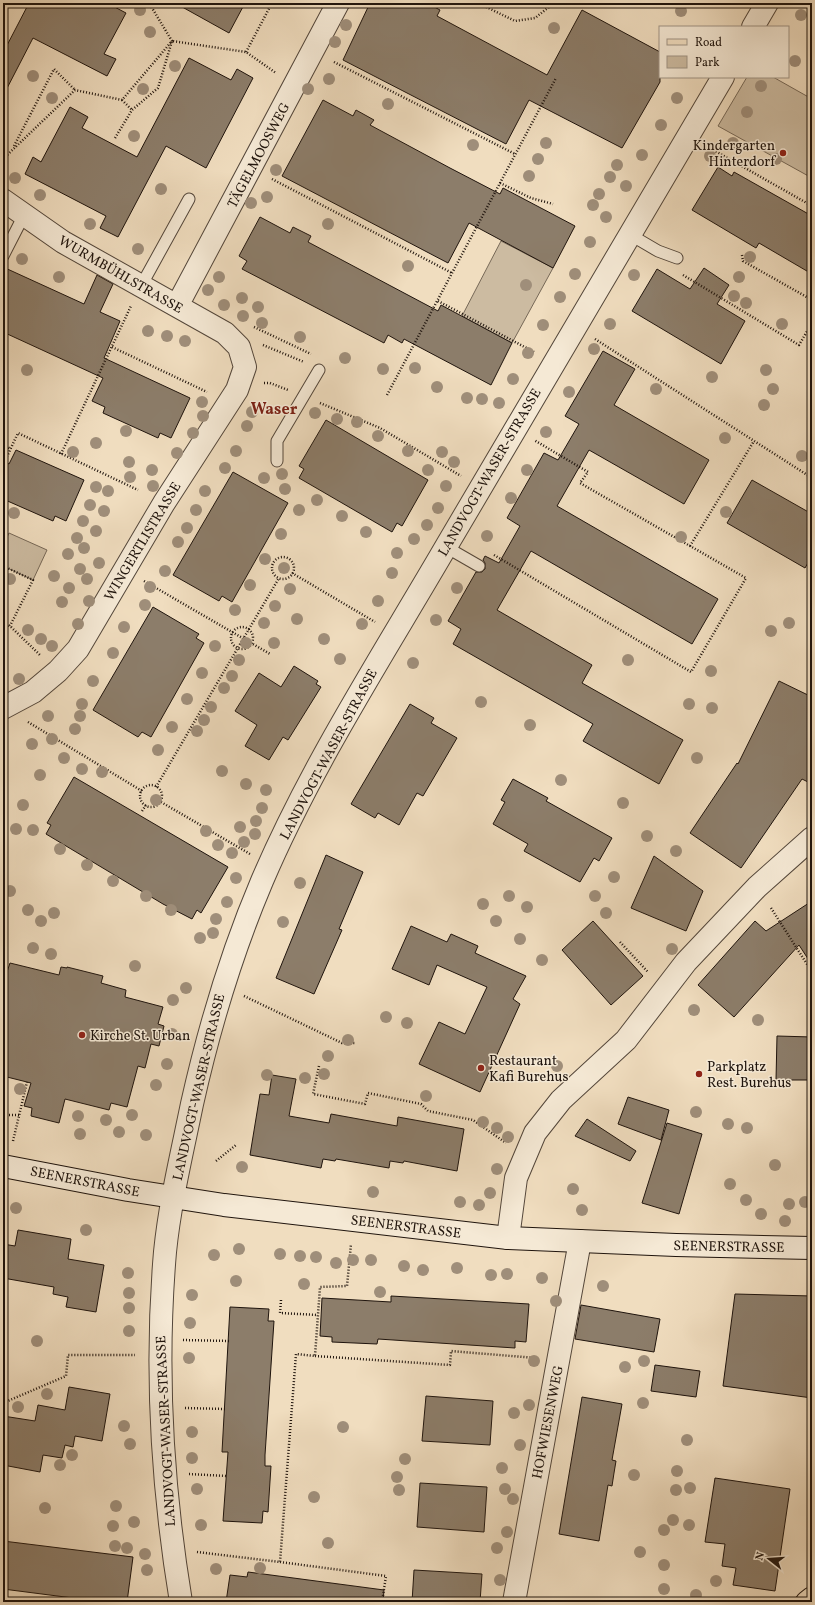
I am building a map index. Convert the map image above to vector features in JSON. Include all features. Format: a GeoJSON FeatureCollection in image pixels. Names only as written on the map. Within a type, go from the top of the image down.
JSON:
{"type":"FeatureCollection","features":[{"type":"Feature","properties":{"kind":"main road"},"geometry":{"type":"LineString","coordinates":[[806,1602],[812,1598]]}},
{"type":"Feature","properties":{"kind":"street","name":"TÄGELMOOSWEG"},"geometry":{"type":"LineString","coordinates":[[177,306],[338,3]]}},
{"type":"Feature","properties":{"kind":"street"},"geometry":{"type":"LineString","coordinates":[[754,26],[767,3]]}},
{"type":"Feature","properties":{"kind":"street","name":"LANDVOGT-WASER-STRASSE"},"geometry":{"type":"LineString","coordinates":[[181,1602],[171,1542],[161,1391],[160,1344],[164,1266],[173,1197],[204,1052],[227,972],[261,882],[301,798],[629,234],[722,78]]}},
{"type":"Feature","properties":{"kind":"street","name":"WURMBÜHLSTRASSE"},"geometry":{"type":"LineString","coordinates":[[3,200],[63,242],[225,333],[239,347]]}},
{"type":"Feature","properties":{"kind":"street","name":"WINGERTLISTRASSE"},"geometry":{"type":"LineString","coordinates":[[3,708],[33,692],[58,672],[78,649],[164,503],[237,390],[245,366],[239,347]]}},
{"type":"Feature","properties":{"kind":"street"},"geometry":{"type":"LineString","coordinates":[[508,1238],[516,1178],[535,1133],[561,1100],[626,1040],[686,962],[757,887],[812,838]]}},
{"type":"Feature","properties":{"kind":"street","name":"SEENERSTRASSE"},"geometry":{"type":"LineString","coordinates":[[3,1166],[224,1205],[508,1238],[812,1248]]}},
{"type":"Feature","properties":{"kind":"street","name":"HOFWIESENWEG"},"geometry":{"type":"LineString","coordinates":[[514,1602],[580,1241]]}},
{"type":"Feature","properties":{"kind":"lane"},"geometry":{"type":"LineString","coordinates":[[141,286],[190,199]]}},
{"type":"Feature","properties":{"kind":"lane"},"geometry":{"type":"LineString","coordinates":[[3,256],[24,215]]}},
{"type":"Feature","properties":{"kind":"lane"},"geometry":{"type":"LineString","coordinates":[[629,234],[658,251],[677,258]]}},
{"type":"Feature","properties":{"kind":"lane"},"geometry":{"type":"LineString","coordinates":[[277,461],[277,441],[319,370]]}},
{"type":"Feature","properties":{"kind":"lane"},"geometry":{"type":"LineString","coordinates":[[446,547],[479,566]]}},
{"type":"Feature","properties":{"kind":"path"},"geometry":{"type":"LineString","coordinates":[[115,138],[132,110],[158,88],[172,41],[149,3]]}},
{"type":"Feature","properties":{"kind":"path"},"geometry":{"type":"LineString","coordinates":[[246,52],[272,3]]}},
{"type":"Feature","properties":{"kind":"path"},"geometry":{"type":"LineString","coordinates":[[478,3],[515,21],[535,18],[554,3]]}},
{"type":"Feature","properties":{"kind":"path"},"geometry":{"type":"LineString","coordinates":[[172,41],[246,52],[294,86]]}},
{"type":"Feature","properties":{"kind":"path"},"geometry":{"type":"LineString","coordinates":[[122,100],[172,41]]}},
{"type":"Feature","properties":{"kind":"path"},"geometry":{"type":"LineString","coordinates":[[312,51],[515,154]]}},
{"type":"Feature","properties":{"kind":"path"},"geometry":{"type":"LineString","coordinates":[[13,148],[54,69],[75,90],[122,100],[132,110]]}},
{"type":"Feature","properties":{"kind":"path"},"geometry":{"type":"LineString","coordinates":[[387,395],[556,78]]}},
{"type":"Feature","properties":{"kind":"path"},"geometry":{"type":"LineString","coordinates":[[3,159],[75,90]]}},
{"type":"Feature","properties":{"kind":"path"},"geometry":{"type":"LineString","coordinates":[[702,143],[812,206]]}},
{"type":"Feature","properties":{"kind":"path"},"geometry":{"type":"LineString","coordinates":[[251,168],[452,274]]}},
{"type":"Feature","properties":{"kind":"path"},"geometry":{"type":"LineString","coordinates":[[500,183],[530,198],[553,204]]}},
{"type":"Feature","properties":{"kind":"path"},"geometry":{"type":"LineString","coordinates":[[742,255],[743,261],[812,300]]}},
{"type":"Feature","properties":{"kind":"path"},"geometry":{"type":"LineString","coordinates":[[681,274],[799,345],[812,323]]}},
{"type":"Feature","properties":{"kind":"path"},"geometry":{"type":"LineString","coordinates":[[61,454],[141,286]]}},
{"type":"Feature","properties":{"kind":"path"},"geometry":{"type":"LineString","coordinates":[[438,301],[536,353]]}},
{"type":"Feature","properties":{"kind":"path"},"geometry":{"type":"LineString","coordinates":[[251,326],[310,352],[319,370]]}},
{"type":"Feature","properties":{"kind":"path"},"geometry":{"type":"LineString","coordinates":[[589,335],[812,478]]}},
{"type":"Feature","properties":{"kind":"path"},"geometry":{"type":"LineString","coordinates":[[239,347],[254,342],[274,349],[319,370]]}},
{"type":"Feature","properties":{"kind":"path"},"geometry":{"type":"LineString","coordinates":[[112,348],[229,403]]}},
{"type":"Feature","properties":{"kind":"path"},"geometry":{"type":"LineString","coordinates":[[258,382],[270,383],[380,428],[463,478]]}},
{"type":"Feature","properties":{"kind":"path"},"geometry":{"type":"LineString","coordinates":[[3,465],[18,433],[138,490]]}},
{"type":"Feature","properties":{"kind":"path"},"geometry":{"type":"LineString","coordinates":[[490,552],[691,672],[746,578],[580,483],[588,472],[529,437]]}},
{"type":"Feature","properties":{"kind":"path"},"geometry":{"type":"LineString","coordinates":[[690,546],[754,441]]}},
{"type":"Feature","properties":{"kind":"path"},"geometry":{"type":"LineString","coordinates":[[3,445],[11,449]]}},
{"type":"Feature","properties":{"kind":"path"},"geometry":{"type":"LineString","coordinates":[[280,558],[290,560],[294,566],[292,573],[287,578],[279,578],[275,575],[272,569],[274,562],[280,558]]}},
{"type":"Feature","properties":{"kind":"path"},"geometry":{"type":"LineString","coordinates":[[3,566],[33,580],[10,626]]}},
{"type":"Feature","properties":{"kind":"path"},"geometry":{"type":"LineString","coordinates":[[292,573],[378,624]]}},
{"type":"Feature","properties":{"kind":"path"},"geometry":{"type":"LineString","coordinates":[[138,578],[270,654]]}},
{"type":"Feature","properties":{"kind":"path"},"geometry":{"type":"LineString","coordinates":[[156,787],[279,578]]}},
{"type":"Feature","properties":{"kind":"path"},"geometry":{"type":"LineString","coordinates":[[3,623],[10,626],[58,672]]}},
{"type":"Feature","properties":{"kind":"path"},"geometry":{"type":"LineString","coordinates":[[238,628],[248,630],[252,636],[251,643],[245,648],[238,648],[231,642],[232,632],[238,628]]}},
{"type":"Feature","properties":{"kind":"path"},"geometry":{"type":"LineString","coordinates":[[26,721],[142,791]]}},
{"type":"Feature","properties":{"kind":"path"},"geometry":{"type":"LineString","coordinates":[[148,786],[156,787],[162,794],[161,802],[152,807],[146,805],[141,800],[142,791],[148,786]]}},
{"type":"Feature","properties":{"kind":"path"},"geometry":{"type":"LineString","coordinates":[[161,802],[252,855]]}},
{"type":"Feature","properties":{"kind":"path"},"geometry":{"type":"LineString","coordinates":[[142,811],[146,805]]}},
{"type":"Feature","properties":{"kind":"path"},"geometry":{"type":"LineString","coordinates":[[757,887],[812,972]]}},
{"type":"Feature","properties":{"kind":"path"},"geometry":{"type":"LineString","coordinates":[[620,942],[664,990]]}},
{"type":"Feature","properties":{"kind":"path"},"geometry":{"type":"LineString","coordinates":[[240,994],[342,1043],[355,1042]]}},
{"type":"Feature","properties":{"kind":"path"},"geometry":{"type":"LineString","coordinates":[[319,1066],[313,1094],[365,1104],[368,1093],[422,1104],[428,1111],[473,1120],[511,1147]]}},
{"type":"Feature","properties":{"kind":"path"},"geometry":{"type":"LineString","coordinates":[[13,1141],[28,1082]]}},
{"type":"Feature","properties":{"kind":"path"},"geometry":{"type":"LineString","coordinates":[[3,1115],[19,1115]]}},
{"type":"Feature","properties":{"kind":"path"},"geometry":{"type":"LineString","coordinates":[[216,1161],[236,1145]]}},
{"type":"Feature","properties":{"kind":"path"},"geometry":{"type":"LineString","coordinates":[[315,1356],[320,1287],[347,1286],[352,1244]]}},
{"type":"Feature","properties":{"kind":"path"},"geometry":{"type":"LineString","coordinates":[[281,1300],[280,1313],[318,1315]]}},
{"type":"Feature","properties":{"kind":"path"},"geometry":{"type":"LineString","coordinates":[[183,1340],[229,1341]]}},
{"type":"Feature","properties":{"kind":"path"},"geometry":{"type":"LineString","coordinates":[[280,1562],[296,1354],[450,1365],[451,1351],[558,1360]]}},
{"type":"Feature","properties":{"kind":"path"},"geometry":{"type":"LineString","coordinates":[[3,1403],[66,1376],[68,1355],[135,1355]]}},
{"type":"Feature","properties":{"kind":"path"},"geometry":{"type":"LineString","coordinates":[[182,1408],[225,1409]]}},
{"type":"Feature","properties":{"kind":"path"},"geometry":{"type":"LineString","coordinates":[[186,1474],[226,1476]]}},
{"type":"Feature","properties":{"kind":"path"},"geometry":{"type":"LineString","coordinates":[[192,1552],[386,1576],[382,1602]]}},
{"type":"Feature","properties":{"kind":"green space","name":"Kindergarten Hinterdorf"},"geometry":{"type":"Polygon","coordinates":[[[746,78],[775,78],[812,99],[812,178],[718,126],[746,78]]]}},
{"type":"Feature","properties":{"kind":"green space"},"geometry":{"type":"Polygon","coordinates":[[[501,241],[553,268],[512,343],[462,316],[501,241]]]}},
{"type":"Feature","properties":{"kind":"green space"},"geometry":{"type":"Polygon","coordinates":[[[9,533],[47,550],[33,580],[3,566],[3,546],[9,533]]]}},
{"type":"Feature","properties":{"kind":"building"},"geometry":{"type":"Polygon","coordinates":[[[29,3],[107,3],[126,13],[104,54],[116,59],[107,76],[33,38],[3,96],[3,53],[29,3]]]}},
{"type":"Feature","properties":{"kind":"building"},"geometry":{"type":"Polygon","coordinates":[[[175,3],[245,3],[229,33],[175,3]]]}},
{"type":"Feature","properties":{"kind":"building"},"geometry":{"type":"Polygon","coordinates":[[[370,3],[427,3],[440,10],[437,16],[547,75],[582,10],[659,51],[660,82],[622,148],[529,100],[506,144],[343,60],[370,3]]]}},
{"type":"Feature","properties":{"kind":"building"},"geometry":{"type":"Polygon","coordinates":[[[189,58],[231,80],[237,69],[253,78],[206,168],[166,146],[118,237],[100,228],[106,216],[25,174],[33,157],[41,162],[70,107],[88,117],[82,128],[137,157],[189,58]]]}},
{"type":"Feature","properties":{"kind":"building"},"geometry":{"type":"Polygon","coordinates":[[[323,100],[353,116],[356,110],[374,120],[370,125],[450,168],[500,194],[503,188],[575,226],[553,268],[469,223],[448,263],[282,176],[323,100]]]}},
{"type":"Feature","properties":{"kind":"building"},"geometry":{"type":"Polygon","coordinates":[[[718,167],[732,176],[734,172],[812,216],[812,274],[759,243],[756,248],[692,210],[718,167]]]}},
{"type":"Feature","properties":{"kind":"building"},"geometry":{"type":"Polygon","coordinates":[[[260,217],[290,233],[293,227],[311,236],[308,242],[438,311],[441,305],[512,343],[491,385],[404,339],[402,343],[388,335],[384,343],[242,269],[247,261],[239,256],[260,217]]]}},
{"type":"Feature","properties":{"kind":"building"},"geometry":{"type":"Polygon","coordinates":[[[3,267],[84,304],[97,275],[113,284],[100,312],[120,321],[104,358],[190,398],[171,438],[160,433],[158,438],[103,413],[105,407],[92,401],[103,378],[3,332],[3,267]]]}},
{"type":"Feature","properties":{"kind":"building"},"geometry":{"type":"Polygon","coordinates":[[[704,268],[729,285],[717,304],[745,321],[721,364],[632,311],[657,269],[690,289],[704,268]]]}},
{"type":"Feature","properties":{"kind":"building"},"geometry":{"type":"Polygon","coordinates":[[[603,351],[635,369],[614,405],[709,460],[684,504],[589,450],[557,506],[718,599],[692,644],[531,551],[497,610],[592,665],[582,683],[683,740],[659,784],[583,741],[593,724],[453,644],[461,629],[448,621],[476,572],[482,572],[485,569],[485,563],[483,560],[485,556],[499,563],[520,526],[507,518],[544,453],[558,460],[579,424],[565,416],[603,351]]]}},
{"type":"Feature","properties":{"kind":"building"},"geometry":{"type":"Polygon","coordinates":[[[326,420],[428,480],[402,526],[397,523],[392,532],[299,478],[304,469],[299,466],[326,420]]]}},
{"type":"Feature","properties":{"kind":"building"},"geometry":{"type":"Polygon","coordinates":[[[16,450],[84,480],[66,521],[55,516],[53,521],[3,499],[3,461],[9,464],[16,450]]]}},
{"type":"Feature","properties":{"kind":"building"},"geometry":{"type":"Polygon","coordinates":[[[233,472],[288,503],[232,602],[222,596],[219,601],[173,575],[233,472]]]}},
{"type":"Feature","properties":{"kind":"building"},"geometry":{"type":"Polygon","coordinates":[[[752,480],[812,514],[812,556],[805,568],[727,523],[752,480]]]}},
{"type":"Feature","properties":{"kind":"building"},"geometry":{"type":"Polygon","coordinates":[[[153,607],[199,634],[196,638],[204,643],[151,737],[142,732],[138,737],[93,710],[153,607]]]}},
{"type":"Feature","properties":{"kind":"building"},"geometry":{"type":"Polygon","coordinates":[[[294,666],[318,681],[316,684],[321,687],[288,740],[283,737],[269,760],[245,746],[257,725],[235,711],[259,673],[281,687],[294,666]]]}},
{"type":"Feature","properties":{"kind":"building"},"geometry":{"type":"Polygon","coordinates":[[[779,681],[812,697],[812,784],[802,779],[741,868],[690,833],[737,763],[738,764],[779,681]]]}},
{"type":"Feature","properties":{"kind":"building"},"geometry":{"type":"Polygon","coordinates":[[[410,704],[434,718],[431,723],[457,738],[423,796],[417,793],[399,825],[378,813],[375,818],[351,804],[410,704]]]}},
{"type":"Feature","properties":{"kind":"building"},"geometry":{"type":"Polygon","coordinates":[[[74,777],[228,867],[201,913],[197,910],[192,919],[163,904],[46,834],[51,825],[47,823],[74,777]]]}},
{"type":"Feature","properties":{"kind":"building"},"geometry":{"type":"Polygon","coordinates":[[[513,779],[548,798],[546,801],[612,838],[599,861],[594,858],[580,882],[524,851],[528,844],[493,824],[505,802],[501,800],[513,779]]]}},
{"type":"Feature","properties":{"kind":"building"},"geometry":{"type":"Polygon","coordinates":[[[326,855],[363,872],[339,929],[342,930],[314,994],[276,978],[326,855]]]}},
{"type":"Feature","properties":{"kind":"building"},"geometry":{"type":"Polygon","coordinates":[[[654,856],[703,891],[686,931],[631,908],[654,856]]]}},
{"type":"Feature","properties":{"kind":"building"},"geometry":{"type":"Polygon","coordinates":[[[812,901],[812,965],[799,945],[734,1017],[698,985],[755,921],[766,931],[812,901]]]}},
{"type":"Feature","properties":{"kind":"building"},"geometry":{"type":"Polygon","coordinates":[[[593,921],[643,976],[611,1005],[562,950],[593,921]]]}},
{"type":"Feature","properties":{"kind":"building"},"geometry":{"type":"Polygon","coordinates":[[[411,926],[447,942],[451,934],[478,946],[475,953],[526,976],[513,999],[520,1004],[480,1092],[419,1064],[439,1022],[465,1034],[487,987],[437,965],[429,985],[392,969],[411,926]]]}},
{"type":"Feature","properties":{"kind":"building","name":"Kirche St. Urban"},"geometry":{"type":"Polygon","coordinates":[[[10,963],[59,975],[61,967],[67,967],[103,976],[101,983],[126,990],[125,997],[163,1007],[158,1024],[164,1026],[159,1046],[151,1044],[145,1068],[138,1066],[127,1107],[111,1103],[109,1110],[65,1099],[59,1123],[31,1116],[32,1108],[24,1106],[31,1083],[3,1076],[3,974],[6,975],[10,963]]]}},
{"type":"Feature","properties":{"kind":"building"},"geometry":{"type":"Polygon","coordinates":[[[777,1036],[812,1037],[812,1080],[776,1080],[777,1036]]]}},
{"type":"Feature","properties":{"kind":"building"},"geometry":{"type":"Polygon","coordinates":[[[272,1075],[296,1079],[289,1116],[329,1123],[331,1114],[397,1126],[398,1117],[464,1129],[457,1171],[404,1161],[403,1163],[390,1161],[389,1168],[336,1159],[335,1161],[323,1159],[321,1168],[250,1155],[260,1094],[269,1095],[272,1075]]]}},
{"type":"Feature","properties":{"kind":"building"},"geometry":{"type":"Polygon","coordinates":[[[628,1097],[669,1110],[661,1140],[618,1124],[628,1097]]]}},
{"type":"Feature","properties":{"kind":"building"},"geometry":{"type":"Polygon","coordinates":[[[587,1119],[636,1151],[630,1161],[575,1136],[587,1119]]]}},
{"type":"Feature","properties":{"kind":"building"},"geometry":{"type":"Polygon","coordinates":[[[667,1123],[702,1134],[679,1214],[642,1203],[667,1123]]]}},
{"type":"Feature","properties":{"kind":"building"},"geometry":{"type":"Polygon","coordinates":[[[18,1230],[71,1239],[68,1259],[104,1265],[96,1312],[66,1307],[68,1297],[53,1294],[54,1287],[3,1278],[3,1244],[15,1246],[18,1230]]]}},
{"type":"Feature","properties":{"kind":"building"},"geometry":{"type":"Polygon","coordinates":[[[735,1294],[812,1296],[812,1398],[723,1386],[735,1294]]]}},
{"type":"Feature","properties":{"kind":"building"},"geometry":{"type":"Polygon","coordinates":[[[391,1296],[529,1304],[526,1342],[515,1341],[515,1348],[378,1339],[377,1344],[332,1342],[332,1337],[320,1336],[322,1298],[391,1302],[391,1296]]]}},
{"type":"Feature","properties":{"kind":"building"},"geometry":{"type":"Polygon","coordinates":[[[581,1305],[660,1319],[654,1352],[575,1339],[581,1305]]]}},
{"type":"Feature","properties":{"kind":"building"},"geometry":{"type":"Polygon","coordinates":[[[230,1307],[269,1309],[268,1321],[274,1321],[265,1455],[265,1466],[271,1466],[268,1512],[263,1511],[262,1523],[223,1521],[228,1452],[222,1452],[230,1307]]]}},
{"type":"Feature","properties":{"kind":"building"},"geometry":{"type":"Polygon","coordinates":[[[655,1365],[700,1371],[696,1397],[651,1391],[655,1365]]]}},
{"type":"Feature","properties":{"kind":"building"},"geometry":{"type":"Polygon","coordinates":[[[69,1387],[110,1394],[102,1441],[75,1436],[73,1447],[65,1445],[62,1458],[43,1455],[40,1472],[3,1465],[3,1416],[35,1421],[38,1405],[65,1410],[69,1387]]]}},
{"type":"Feature","properties":{"kind":"building"},"geometry":{"type":"Polygon","coordinates":[[[426,1396],[493,1401],[490,1445],[422,1441],[426,1396]]]}},
{"type":"Feature","properties":{"kind":"building"},"geometry":{"type":"Polygon","coordinates":[[[582,1397],[622,1404],[612,1460],[616,1461],[612,1486],[608,1485],[599,1541],[559,1534],[582,1397]]]}},
{"type":"Feature","properties":{"kind":"building"},"geometry":{"type":"Polygon","coordinates":[[[715,1478],[790,1489],[775,1591],[733,1585],[736,1568],[722,1566],[725,1544],[705,1542],[715,1478]]]}},
{"type":"Feature","properties":{"kind":"building"},"geometry":{"type":"Polygon","coordinates":[[[420,1483],[487,1487],[484,1532],[417,1527],[420,1483]]]}},
{"type":"Feature","properties":{"kind":"building"},"geometry":{"type":"Polygon","coordinates":[[[3,1541],[133,1557],[127,1602],[104,1602],[3,1589],[3,1541]]]}},
{"type":"Feature","properties":{"kind":"building"},"geometry":{"type":"Polygon","coordinates":[[[414,1570],[482,1574],[480,1602],[412,1602],[414,1570]]]}},
{"type":"Feature","properties":{"kind":"building"},"geometry":{"type":"Polygon","coordinates":[[[248,1572],[384,1590],[383,1602],[226,1602],[230,1575],[247,1577],[248,1572]]]}},
{"type":"Feature","properties":{"kind":"place","name":"Kindergarten Hinterdorf"},"geometry":{"type":"Point","coordinates":[783,153]}},
{"type":"Feature","properties":{"kind":"place","name":"Kirche St. Urban"},"geometry":{"type":"Point","coordinates":[82,1035]}},
{"type":"Feature","properties":{"kind":"place","name":"Restaurant Kafi Burehus"},"geometry":{"type":"Point","coordinates":[481,1068]}},
{"type":"Feature","properties":{"kind":"place","name":"Parkplatz Rest. Burehus"},"geometry":{"type":"Point","coordinates":[699,1074]}},
{"type":"Feature","properties":{"kind":"district","name":"Waser"},"geometry":{"type":"Point","coordinates":[274,408]}}]}
